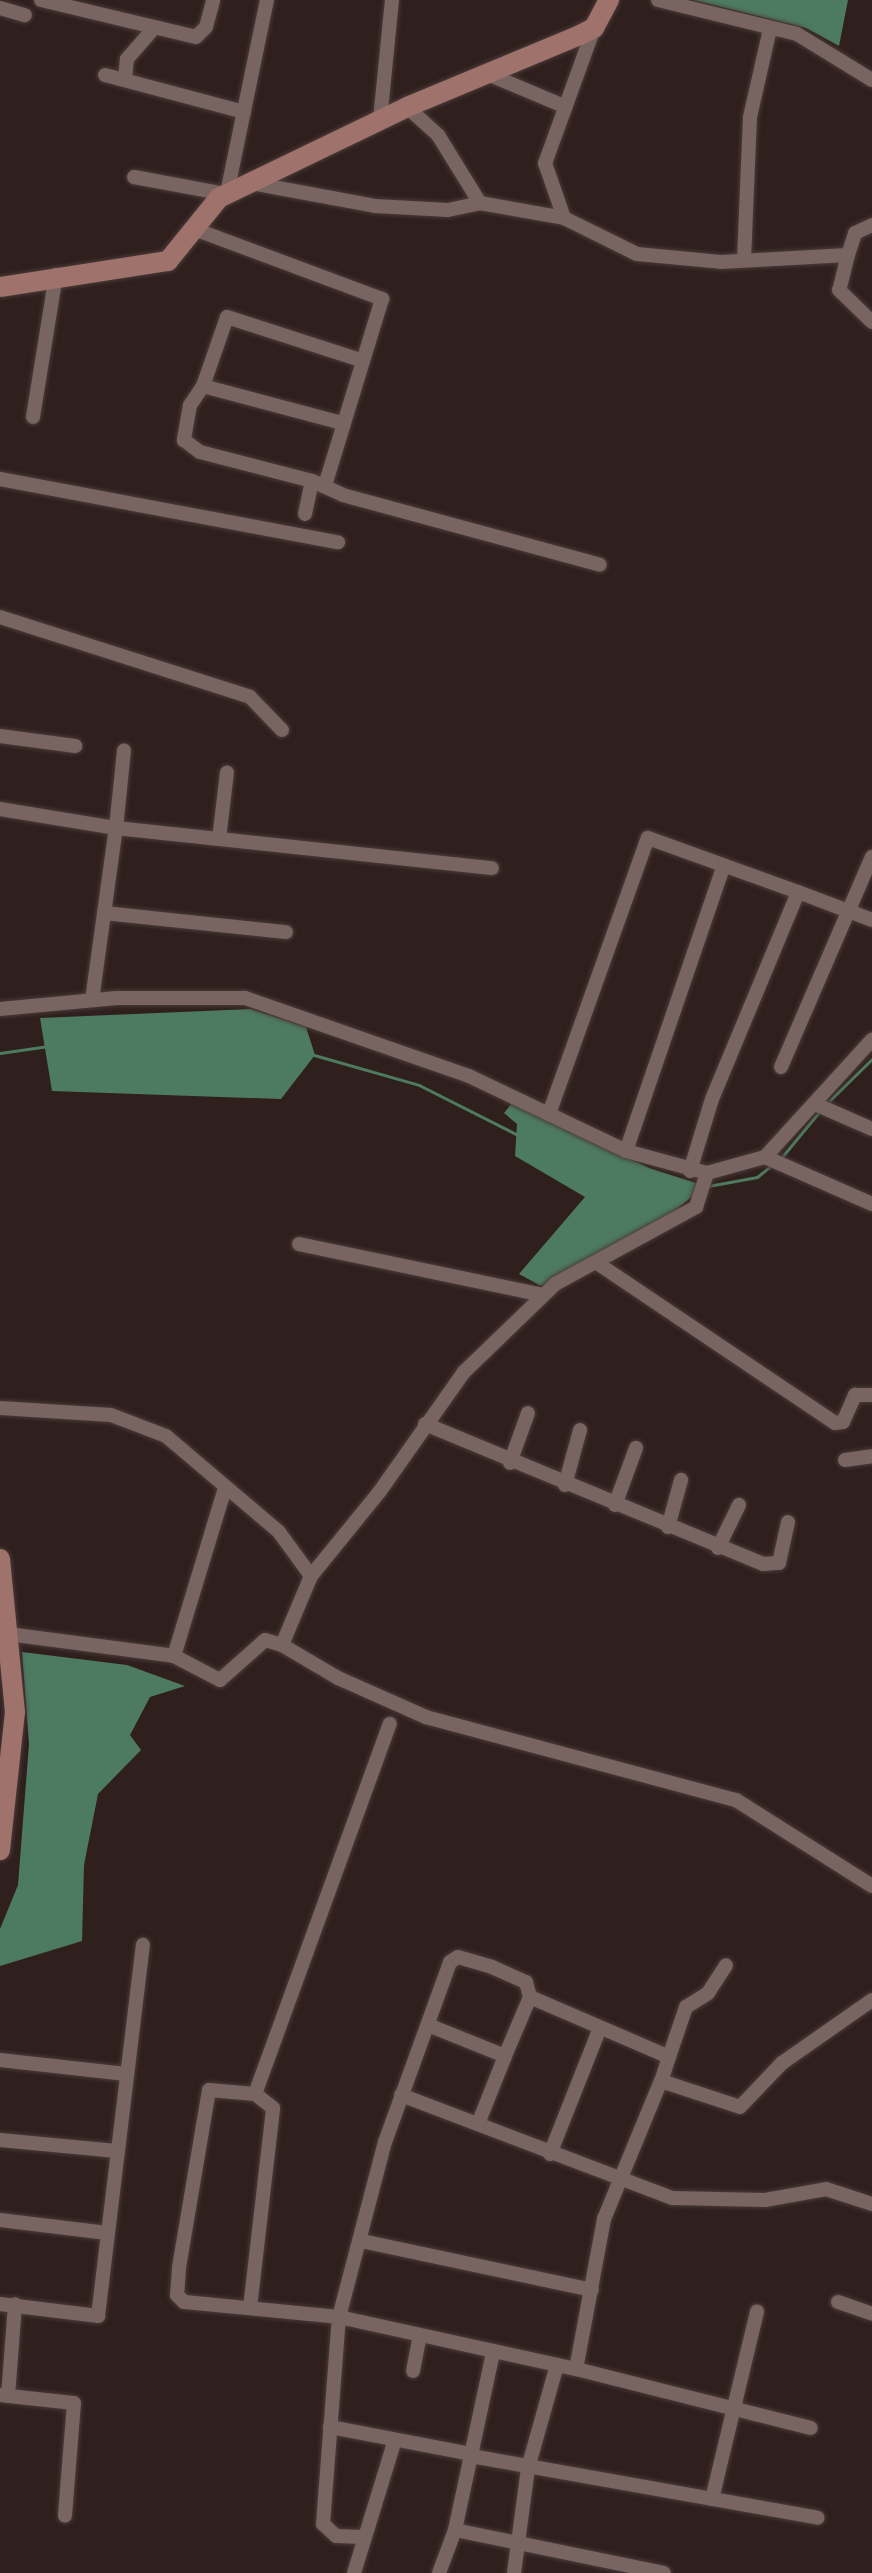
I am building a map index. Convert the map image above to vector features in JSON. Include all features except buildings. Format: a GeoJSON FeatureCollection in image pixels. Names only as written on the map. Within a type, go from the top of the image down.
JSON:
{"type":"FeatureCollection","features":[{"type":"Feature","properties":{"kind":"street"},"geometry":{"type":"LineString","coordinates":[[41,0],[196,37],[206,27],[213,0]]}},
{"type":"Feature","properties":{"kind":"street"},"geometry":{"type":"LineString","coordinates":[[227,193],[267,0]]}},
{"type":"Feature","properties":{"kind":"street"},"geometry":{"type":"LineString","coordinates":[[380,120],[392,0]]}},
{"type":"Feature","properties":{"kind":"street"},"geometry":{"type":"LineString","coordinates":[[564,218],[545,163],[594,28],[609,0]]}},
{"type":"Feature","properties":{"kind":"street"},"geometry":{"type":"LineString","coordinates":[[658,0],[821,44],[872,80]]}},
{"type":"Feature","properties":{"kind":"street"},"geometry":{"type":"LineString","coordinates":[[0,8],[25,15]]}},
{"type":"Feature","properties":{"kind":"street"},"geometry":{"type":"LineString","coordinates":[[125,80],[127,59],[154,28]]}},
{"type":"Feature","properties":{"kind":"street"},"geometry":{"type":"LineString","coordinates":[[0,287],[56,275],[168,261],[194,229],[202,212],[246,182],[407,107],[490,75],[594,28]]}},
{"type":"Feature","properties":{"kind":"street"},"geometry":{"type":"LineString","coordinates":[[744,260],[750,117],[770,29]]}},
{"type":"Feature","properties":{"kind":"street"},"geometry":{"type":"LineString","coordinates":[[105,75],[244,112]]}},
{"type":"Feature","properties":{"kind":"street"},"geometry":{"type":"LineString","coordinates":[[490,75],[566,107]]}},
{"type":"Feature","properties":{"kind":"street"},"geometry":{"type":"LineString","coordinates":[[407,107],[438,135],[480,203]]}},
{"type":"Feature","properties":{"kind":"street"},"geometry":{"type":"LineString","coordinates":[[134,177],[227,193]]}},
{"type":"Feature","properties":{"kind":"street"},"geometry":{"type":"LineString","coordinates":[[246,182],[375,206],[448,210],[480,203],[564,218],[637,254],[744,260],[848,255]]}},
{"type":"Feature","properties":{"kind":"street"},"geometry":{"type":"LineString","coordinates":[[872,225],[855,233],[839,290],[872,322]]}},
{"type":"Feature","properties":{"kind":"street"},"geometry":{"type":"LineString","coordinates":[[194,229],[382,299],[342,423],[305,514]]}},
{"type":"Feature","properties":{"kind":"street"},"geometry":{"type":"LineString","coordinates":[[33,417],[56,275]]}},
{"type":"Feature","properties":{"kind":"street"},"geometry":{"type":"LineString","coordinates":[[363,361],[227,317],[203,386],[184,426],[189,446],[600,565]]}},
{"type":"Feature","properties":{"kind":"street"},"geometry":{"type":"LineString","coordinates":[[203,386],[342,423]]}},
{"type":"Feature","properties":{"kind":"street"},"geometry":{"type":"LineString","coordinates":[[0,479],[338,542]]}},
{"type":"Feature","properties":{"kind":"street"},"geometry":{"type":"LineString","coordinates":[[0,617],[250,697],[282,730]]}},
{"type":"Feature","properties":{"kind":"street"},"geometry":{"type":"LineString","coordinates":[[0,736],[75,746]]}},
{"type":"Feature","properties":{"kind":"street"},"geometry":{"type":"LineString","coordinates":[[92,1000],[124,750]]}},
{"type":"Feature","properties":{"kind":"street"},"geometry":{"type":"LineString","coordinates":[[219,839],[227,772]]}},
{"type":"Feature","properties":{"kind":"street"},"geometry":{"type":"LineString","coordinates":[[0,809],[116,828],[492,868]]}},
{"type":"Feature","properties":{"kind":"street"},"geometry":{"type":"LineString","coordinates":[[550,1111],[648,838],[872,920]]}},
{"type":"Feature","properties":{"kind":"street"},"geometry":{"type":"LineString","coordinates":[[781,1067],[872,857]]}},
{"type":"Feature","properties":{"kind":"street"},"geometry":{"type":"LineString","coordinates":[[626,1151],[724,865]]}},
{"type":"Feature","properties":{"kind":"street"},"geometry":{"type":"LineString","coordinates":[[690,1171],[712,1099],[798,892]]}},
{"type":"Feature","properties":{"kind":"street"},"geometry":{"type":"LineString","coordinates":[[104,913],[286,932]]}},
{"type":"Feature","properties":{"kind":"street"},"geometry":{"type":"LineString","coordinates":[[0,1009],[92,1000],[245,998],[349,1030],[550,1111],[626,1151],[690,1171],[704,1182]]}},
{"type":"Feature","properties":{"kind":"street"},"geometry":{"type":"LineString","coordinates":[[704,1182],[772,1160],[869,1050]]}},
{"type":"Feature","properties":{"kind":"street"},"geometry":{"type":"LineString","coordinates":[[820,1107],[872,1129]]}},
{"type":"Feature","properties":{"kind":"street"},"geometry":{"type":"LineString","coordinates":[[772,1160],[872,1204]]}},
{"type":"Feature","properties":{"kind":"street"},"geometry":{"type":"LineString","coordinates":[[282,1645],[311,1576],[464,1372],[543,1295],[696,1207],[704,1182]]}},
{"type":"Feature","properties":{"kind":"street"},"geometry":{"type":"LineString","coordinates":[[299,1244],[543,1295]]}},
{"type":"Feature","properties":{"kind":"street"},"geometry":{"type":"LineString","coordinates":[[597,1263],[835,1423],[843,1422],[855,1395],[872,1395]]}},
{"type":"Feature","properties":{"kind":"street"},"geometry":{"type":"LineString","coordinates":[[0,1408],[111,1415],[166,1436],[279,1532],[311,1576]]}},
{"type":"Feature","properties":{"kind":"street"},"geometry":{"type":"LineString","coordinates":[[510,1463],[528,1413]]}},
{"type":"Feature","properties":{"kind":"street"},"geometry":{"type":"LineString","coordinates":[[425,1424],[510,1463],[718,1548],[776,1566],[788,1522]]}},
{"type":"Feature","properties":{"kind":"street"},"geometry":{"type":"LineString","coordinates":[[565,1485],[580,1430]]}},
{"type":"Feature","properties":{"kind":"street"},"geometry":{"type":"LineString","coordinates":[[615,1505],[636,1448]]}},
{"type":"Feature","properties":{"kind":"street"},"geometry":{"type":"LineString","coordinates":[[845,1460],[872,1456]]}},
{"type":"Feature","properties":{"kind":"street"},"geometry":{"type":"LineString","coordinates":[[668,1527],[681,1480]]}},
{"type":"Feature","properties":{"kind":"street"},"geometry":{"type":"LineString","coordinates":[[174,1656],[225,1488]]}},
{"type":"Feature","properties":{"kind":"street"},"geometry":{"type":"LineString","coordinates":[[718,1548],[739,1505]]}},
{"type":"Feature","properties":{"kind":"street"},"geometry":{"type":"LineString","coordinates":[[0,1559],[2,1612],[8,1634],[15,1712],[1,1838]]}},
{"type":"Feature","properties":{"kind":"street"},"geometry":{"type":"LineString","coordinates":[[8,1634],[174,1656],[226,1680],[265,1640],[282,1645],[338,1678],[426,1717],[736,1800],[872,1886]]}},
{"type":"Feature","properties":{"kind":"street"},"geometry":{"type":"LineString","coordinates":[[255,2094],[390,1724]]}},
{"type":"Feature","properties":{"kind":"street"},"geometry":{"type":"LineString","coordinates":[[65,2516],[74,2403],[4,2396],[7,2304],[98,2316],[143,1945]]}},
{"type":"Feature","properties":{"kind":"street"},"geometry":{"type":"LineString","coordinates":[[363,2537],[336,2536],[323,2524],[339,2317],[401,2095],[450,1962],[458,1957],[526,1982],[530,1997],[478,2124]]}},
{"type":"Feature","properties":{"kind":"street"},"geometry":{"type":"LineString","coordinates":[[576,2369],[604,2219],[624,2183],[686,2007],[708,1993],[726,1965]]}},
{"type":"Feature","properties":{"kind":"street"},"geometry":{"type":"LineString","coordinates":[[530,1997],[669,2057]]}},
{"type":"Feature","properties":{"kind":"street"},"geometry":{"type":"LineString","coordinates":[[661,2081],[740,2107],[782,2063],[872,2000]]}},
{"type":"Feature","properties":{"kind":"street"},"geometry":{"type":"LineString","coordinates":[[428,2025],[505,2056]]}},
{"type":"Feature","properties":{"kind":"street"},"geometry":{"type":"LineString","coordinates":[[550,2154],[600,2028]]}},
{"type":"Feature","properties":{"kind":"street"},"geometry":{"type":"LineString","coordinates":[[0,2060],[126,2074]]}},
{"type":"Feature","properties":{"kind":"street"},"geometry":{"type":"LineString","coordinates":[[250,2308],[273,2108],[255,2094],[205,2093],[177,2295],[184,2302],[339,2317],[576,2369],[811,2428]]}},
{"type":"Feature","properties":{"kind":"street"},"geometry":{"type":"LineString","coordinates":[[401,2095],[624,2183],[672,2198],[765,2200],[826,2189],[872,2204]]}},
{"type":"Feature","properties":{"kind":"street"},"geometry":{"type":"LineString","coordinates":[[0,2140],[116,2151]]}},
{"type":"Feature","properties":{"kind":"street"},"geometry":{"type":"LineString","coordinates":[[0,2220],[107,2233]]}},
{"type":"Feature","properties":{"kind":"street"},"geometry":{"type":"LineString","coordinates":[[362,2241],[592,2290]]}},
{"type":"Feature","properties":{"kind":"street"},"geometry":{"type":"LineString","coordinates":[[838,2302],[872,2314]]}},
{"type":"Feature","properties":{"kind":"street"},"geometry":{"type":"LineString","coordinates":[[712,2499],[757,2311]]}},
{"type":"Feature","properties":{"kind":"street"},"geometry":{"type":"LineString","coordinates":[[413,2371],[420,2336]]}},
{"type":"Feature","properties":{"kind":"street"},"geometry":{"type":"LineString","coordinates":[[439,2573],[455,2530],[493,2352]]}},
{"type":"Feature","properties":{"kind":"street"},"geometry":{"type":"LineString","coordinates":[[514,2573],[520,2547],[528,2468],[557,2365]]}},
{"type":"Feature","properties":{"kind":"street"},"geometry":{"type":"LineString","coordinates":[[330,2427],[528,2468],[818,2518]]}},
{"type":"Feature","properties":{"kind":"street"},"geometry":{"type":"LineString","coordinates":[[354,2573],[395,2440]]}},
{"type":"Feature","properties":{"kind":"street"},"geometry":{"type":"LineString","coordinates":[[455,2530],[520,2547],[664,2573]]}},
{"type":"Feature","properties":{"kind":"street"},"geometry":{"type":"LineString","coordinates":[[591,2573],[594,2558]]}},
{"type":"Feature","properties":{"kind":"shaded area"},"geometry":{"type":"Polygon","coordinates":[[[693,0],[848,0],[839,46],[806,28],[693,0]]]}},
{"type":"Feature","properties":{"kind":"shaded area"},"geometry":{"type":"Polygon","coordinates":[[[251,1009],[306,1027],[315,1055],[281,1099],[52,1091],[40,1018],[251,1009]]]}},
{"type":"Feature","properties":{"kind":"shaded area"},"geometry":{"type":"Polygon","coordinates":[[[513,1102],[649,1168],[696,1183],[695,1194],[666,1218],[541,1286],[519,1274],[585,1197],[515,1156],[517,1124],[504,1113],[513,1102]]]}},
{"type":"Feature","properties":{"kind":"shaded area"},"geometry":{"type":"Polygon","coordinates":[[[22,1652],[127,1665],[185,1686],[150,1697],[130,1735],[141,1750],[98,1794],[84,1865],[82,1941],[0,1966],[0,1929],[18,1885],[29,1744],[22,1652]]]}},
{"type":"Feature","properties":{"kind":"waterway"},"geometry":{"type":"LineString","coordinates":[[0,1053],[48,1046]]}},
{"type":"Feature","properties":{"kind":"waterway"},"geometry":{"type":"LineString","coordinates":[[314,1055],[419,1085],[518,1135]]}},
{"type":"Feature","properties":{"kind":"waterway"},"geometry":{"type":"LineString","coordinates":[[827,1103],[872,1059]]}},
{"type":"Feature","properties":{"kind":"waterway"},"geometry":{"type":"LineString","coordinates":[[781,1158],[819,1112]]}},
{"type":"Feature","properties":{"kind":"waterway"},"geometry":{"type":"LineString","coordinates":[[708,1186],[757,1177],[772,1165]]}}]}
